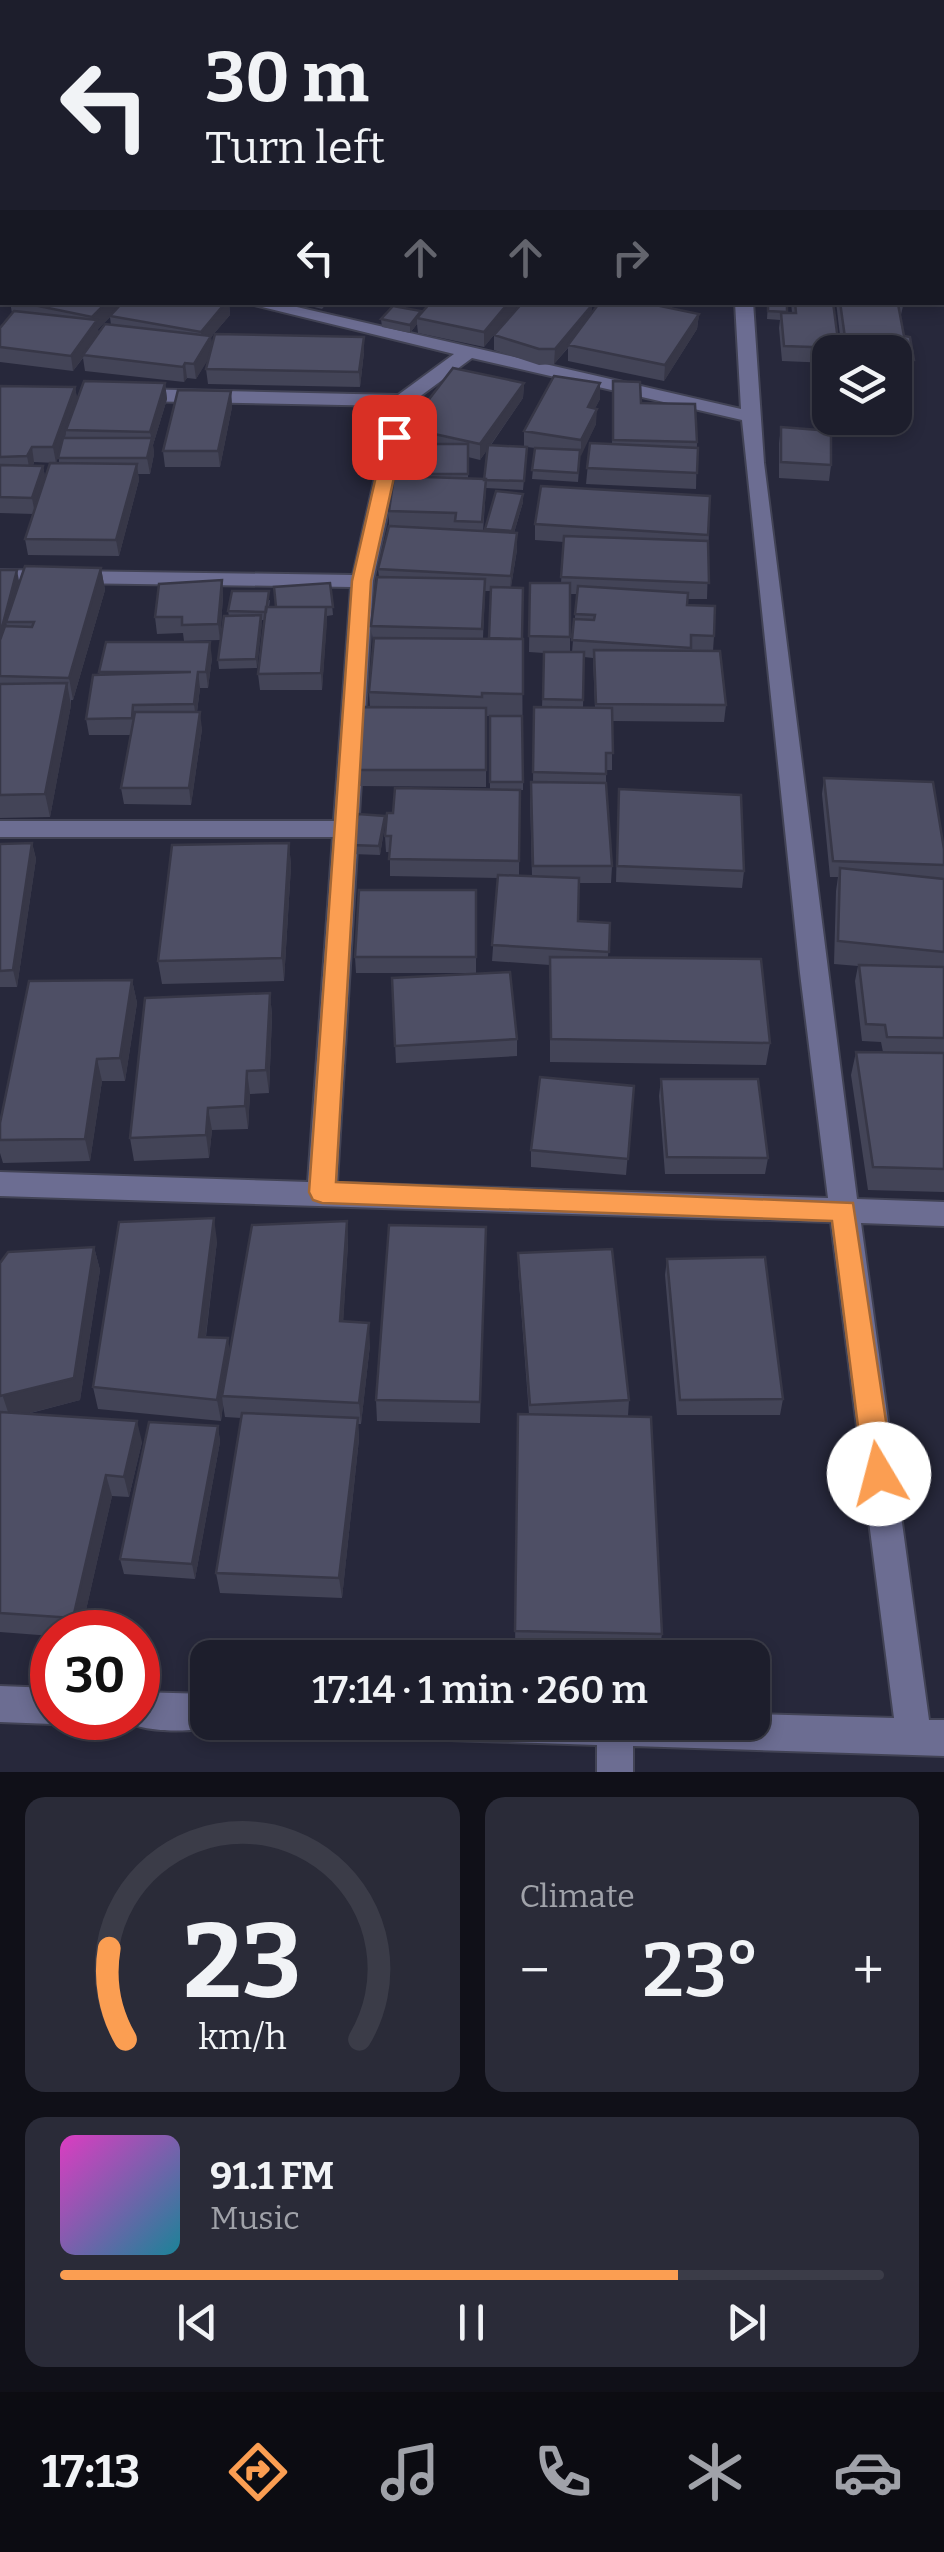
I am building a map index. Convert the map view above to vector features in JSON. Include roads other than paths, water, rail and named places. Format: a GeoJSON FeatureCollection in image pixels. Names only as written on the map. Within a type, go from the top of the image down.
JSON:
{"type":"FeatureCollection","features":[{"type":"Feature","properties":{"kind":"street"},"geometry":{"type":"LineString","coordinates":[[263,305],[749,416]]}},
{"type":"Feature","properties":{"kind":"street"},"geometry":{"type":"LineString","coordinates":[[744,305],[749,416],[844,1210],[929,1738],[770,1734]]}},
{"type":"Feature","properties":{"kind":"street"},"geometry":{"type":"LineString","coordinates":[[115,395],[402,402],[467,353]]}},
{"type":"Feature","properties":{"kind":"street"},"geometry":{"type":"LineString","coordinates":[[322,1192],[362,581],[402,402]]}},
{"type":"Feature","properties":{"kind":"street"},"geometry":{"type":"LineString","coordinates":[[0,576],[362,581]]}},
{"type":"Feature","properties":{"kind":"street"},"geometry":{"type":"LineString","coordinates":[[0,829],[346,829]]}},
{"type":"Feature","properties":{"kind":"street"},"geometry":{"type":"LineString","coordinates":[[0,1184],[944,1214]]}},
{"type":"Feature","properties":{"kind":"street"},"geometry":{"type":"LineString","coordinates":[[0,1704],[30,1705]]}},
{"type":"Feature","properties":{"kind":"street"},"geometry":{"type":"LineString","coordinates":[[160,1711],[190,1711]]}},
{"type":"Feature","properties":{"kind":"street"},"geometry":{"type":"LineString","coordinates":[[615,1740],[615,1772]]}}]}
